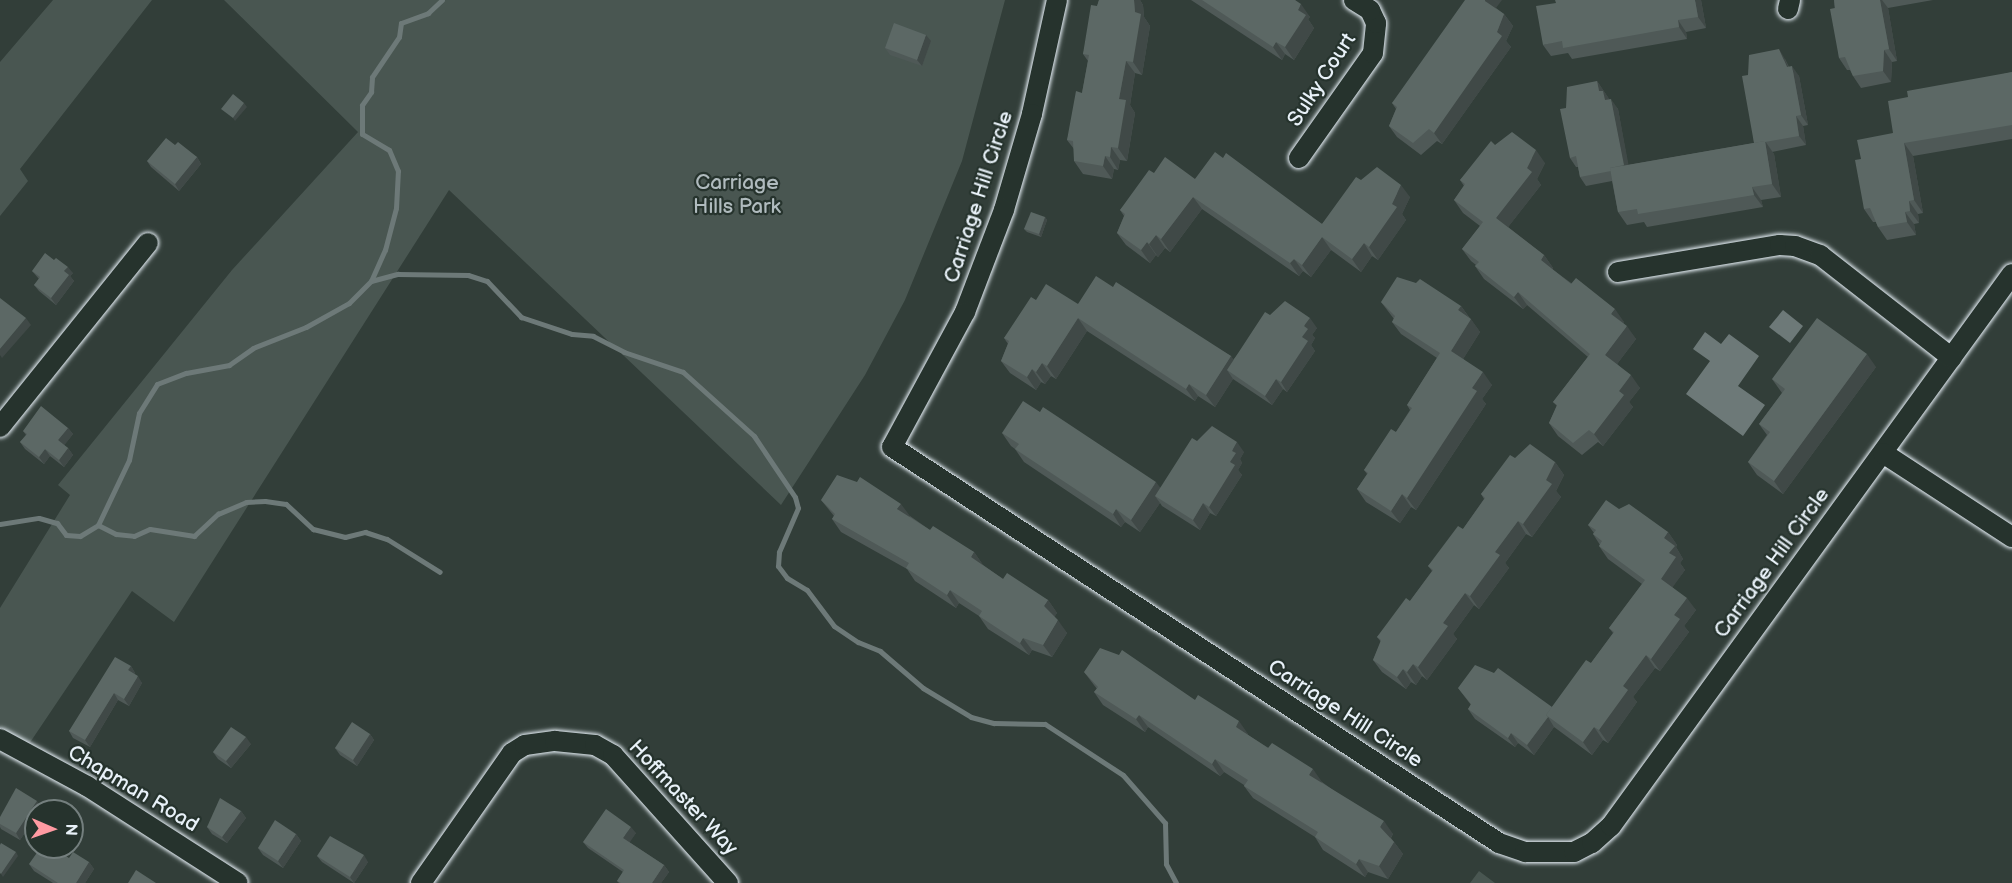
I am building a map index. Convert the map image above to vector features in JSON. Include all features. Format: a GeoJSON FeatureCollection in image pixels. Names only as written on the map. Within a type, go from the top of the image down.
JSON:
{"type":"FeatureCollection","features":[{"type":"Feature","properties":{"kind":"street","name":"Carriage Hill Circle"},"geometry":{"type":"LineString","coordinates":[[1057,0],[1032,114],[1005,210],[965,312],[892,447],[1499,843],[1525,852],[1574,852],[1592,843],[1611,826],[2012,274]]}},
{"type":"Feature","properties":{"kind":"street","name":"Sulky Court"},"geometry":{"type":"LineString","coordinates":[[1299,158],[1373,53],[1376,23],[1370,10],[1354,0]]}},
{"type":"Feature","properties":{"kind":"street"},"geometry":{"type":"LineString","coordinates":[[0,427],[148,243]]}},
{"type":"Feature","properties":{"kind":"street"},"geometry":{"type":"LineString","coordinates":[[1618,273],[1780,245],[1795,246],[1820,255],[1952,358]]}},
{"type":"Feature","properties":{"kind":"street"},"geometry":{"type":"LineString","coordinates":[[1883,453],[2012,537]]}},
{"type":"Feature","properties":{"kind":"street","name":"Chapman Road"},"geometry":{"type":"LineString","coordinates":[[0,739],[87,786],[238,883]]}},
{"type":"Feature","properties":{"kind":"street","name":"Hoffmaster Way"},"geometry":{"type":"LineString","coordinates":[[421,883],[512,753],[525,745],[555,741],[596,745],[613,755],[728,883]]}},
{"type":"Feature","properties":{"kind":"green space"},"geometry":{"type":"Polygon","coordinates":[[[53,0],[152,0],[20,169],[28,181],[0,216],[0,62],[53,0]]]}},
{"type":"Feature","properties":{"kind":"green space","name":"Carriage Hills Park"},"geometry":{"type":"Polygon","coordinates":[[[224,0],[1005,0],[962,161],[905,300],[865,375],[781,505],[449,190],[174,622],[132,591],[29,744],[0,730],[0,608],[70,495],[58,485],[232,270],[358,132],[224,0]]]}},
{"type":"Feature","properties":{"kind":"green space"},"geometry":{"type":"Polygon","coordinates":[[[1479,871],[1495,883],[1470,883],[1479,871]]]}},
{"type":"Feature","properties":{"kind":"shaded area"},"geometry":{"type":"Polygon","coordinates":[[[1783,310],[1803,326],[1790,343],[1769,327],[1783,310]]]}},
{"type":"Feature","properties":{"kind":"shaded area"},"geometry":{"type":"Polygon","coordinates":[[[1705,332],[1721,344],[1729,334],[1759,356],[1738,386],[1765,405],[1743,436],[1686,394],[1710,361],[1693,349],[1705,332]]]}},
{"type":"Feature","properties":{"kind":"building"},"geometry":{"type":"Polygon","coordinates":[[[1099,0],[1134,0],[1135,12],[1141,14],[1133,62],[1126,61],[1119,99],[1126,100],[1118,148],[1111,147],[1110,157],[1105,156],[1103,166],[1074,161],[1073,141],[1067,140],[1076,91],[1082,93],[1089,55],[1083,54],[1091,5],[1097,6],[1099,0]]]}},
{"type":"Feature","properties":{"kind":"building"},"geometry":{"type":"Polygon","coordinates":[[[1202,0],[1295,0],[1301,4],[1298,10],[1306,15],[1285,47],[1276,42],[1273,47],[1202,0]]]}},
{"type":"Feature","properties":{"kind":"building"},"geometry":{"type":"Polygon","coordinates":[[[1465,0],[1485,0],[1504,14],[1497,32],[1502,36],[1434,133],[1429,129],[1413,143],[1389,126],[1397,107],[1392,103],[1465,0]]]}},
{"type":"Feature","properties":{"kind":"building"},"geometry":{"type":"Polygon","coordinates":[[[1555,0],[1695,0],[1698,17],[1678,20],[1679,27],[1563,48],[1562,41],[1543,45],[1536,6],[1556,3],[1555,0]]]}},
{"type":"Feature","properties":{"kind":"building"},"geometry":{"type":"Polygon","coordinates":[[[1834,0],[1880,0],[1889,49],[1884,50],[1883,71],[1853,76],[1845,57],[1839,58],[1830,9],[1835,8],[1834,0]]]}},
{"type":"Feature","properties":{"kind":"building"},"geometry":{"type":"Polygon","coordinates":[[[894,23],[926,35],[917,60],[885,48],[894,23]]]}},
{"type":"Feature","properties":{"kind":"building"},"geometry":{"type":"Polygon","coordinates":[[[1779,49],[1787,67],[1792,66],[1801,115],[1796,116],[1799,136],[1754,143],[1742,76],[1748,75],[1749,55],[1779,49]]]}},
{"type":"Feature","properties":{"kind":"building"},"geometry":{"type":"Polygon","coordinates":[[[2012,72],[2012,125],[1904,143],[1914,200],[1909,201],[1910,211],[1905,212],[1907,222],[1878,227],[1870,208],[1864,209],[1855,160],[1861,159],[1857,140],[1893,133],[1888,101],[1908,97],[1907,91],[2012,72]]]}},
{"type":"Feature","properties":{"kind":"building"},"geometry":{"type":"Polygon","coordinates":[[[1597,81],[1599,91],[1603,91],[1605,100],[1611,99],[1624,165],[1610,168],[1611,171],[1580,177],[1576,156],[1570,158],[1560,109],[1566,108],[1567,87],[1597,81]]]}},
{"type":"Feature","properties":{"kind":"building"},"geometry":{"type":"Polygon","coordinates":[[[233,94],[244,103],[233,118],[221,109],[233,94]]]}},
{"type":"Feature","properties":{"kind":"building"},"geometry":{"type":"Polygon","coordinates":[[[1512,132],[1536,150],[1527,168],[1532,172],[1496,218],[1544,255],[1541,260],[1571,284],[1576,278],[1615,309],[1611,314],[1627,326],[1605,355],[1631,375],[1619,391],[1624,395],[1594,434],[1589,430],[1573,443],[1549,423],[1557,405],[1553,402],[1590,354],[1518,292],[1514,297],[1475,266],[1479,262],[1462,249],[1483,222],[1454,200],[1465,184],[1460,180],[1491,141],[1495,145],[1512,132]]]}},
{"type":"Feature","properties":{"kind":"building"},"geometry":{"type":"Polygon","coordinates":[[[166,138],[175,145],[178,142],[197,157],[175,184],[147,161],[166,138]]]}},
{"type":"Feature","properties":{"kind":"building"},"geometry":{"type":"Polygon","coordinates":[[[1765,141],[1772,184],[1752,187],[1754,195],[1638,214],[1637,209],[1618,212],[1610,168],[1765,141]]]}},
{"type":"Feature","properties":{"kind":"building"},"geometry":{"type":"Polygon","coordinates":[[[1215,152],[1223,158],[1226,153],[1322,224],[1356,177],[1361,180],[1377,167],[1401,185],[1392,204],[1397,207],[1369,247],[1364,243],[1352,259],[1322,237],[1302,265],[1294,259],[1290,263],[1193,197],[1161,239],[1156,235],[1141,250],[1117,233],[1125,214],[1120,210],[1149,170],[1154,173],[1165,157],[1195,179],[1215,152]]]}},
{"type":"Feature","properties":{"kind":"building"},"geometry":{"type":"Polygon","coordinates":[[[1031,212],[1045,217],[1039,234],[1024,229],[1031,212]]]}},
{"type":"Feature","properties":{"kind":"building"},"geometry":{"type":"Polygon","coordinates":[[[45,253],[68,267],[64,271],[69,275],[51,298],[34,285],[40,277],[32,271],[45,253]]]}},
{"type":"Feature","properties":{"kind":"building"},"geometry":{"type":"Polygon","coordinates":[[[1096,276],[1113,287],[1116,282],[1231,356],[1206,395],[1189,384],[1186,389],[1078,318],[1047,366],[1042,363],[1036,372],[1032,369],[1027,377],[1001,361],[1009,341],[1004,338],[1031,297],[1036,300],[1046,284],[1078,304],[1096,276]]]}},
{"type":"Feature","properties":{"kind":"building"},"geometry":{"type":"Polygon","coordinates":[[[1397,277],[1416,283],[1420,279],[1461,306],[1458,310],[1471,319],[1451,351],[1483,372],[1472,388],[1477,391],[1407,498],[1402,494],[1391,511],[1357,489],[1368,473],[1364,470],[1391,429],[1396,432],[1412,408],[1407,405],[1440,353],[1392,322],[1395,316],[1381,302],[1397,277]]]}},
{"type":"Feature","properties":{"kind":"building"},"geometry":{"type":"Polygon","coordinates":[[[0,298],[26,318],[0,349],[0,298]]]}},
{"type":"Feature","properties":{"kind":"building"},"geometry":{"type":"Polygon","coordinates":[[[1285,301],[1310,318],[1304,326],[1308,329],[1302,337],[1308,341],[1281,382],[1276,379],[1265,396],[1227,370],[1265,312],[1270,315],[1285,301]]]}},
{"type":"Feature","properties":{"kind":"building"},"geometry":{"type":"Polygon","coordinates":[[[1817,318],[1867,354],[1774,481],[1748,462],[1770,432],[1759,424],[1785,389],[1772,379],[1817,318]]]}},
{"type":"Feature","properties":{"kind":"building"},"geometry":{"type":"Polygon","coordinates":[[[1023,401],[1040,412],[1043,407],[1156,482],[1131,520],[1116,509],[1113,514],[1015,449],[1019,444],[1002,433],[1023,401]]]}},
{"type":"Feature","properties":{"kind":"building"},"geometry":{"type":"Polygon","coordinates":[[[41,406],[68,428],[58,440],[68,448],[59,460],[45,449],[39,457],[20,442],[27,434],[23,431],[41,406]]]}},
{"type":"Feature","properties":{"kind":"building"},"geometry":{"type":"Polygon","coordinates":[[[1212,426],[1237,442],[1232,451],[1236,453],[1230,462],[1235,465],[1209,507],[1203,503],[1193,520],[1155,496],[1192,438],[1197,441],[1212,426]]]}},
{"type":"Feature","properties":{"kind":"building"},"geometry":{"type":"Polygon","coordinates":[[[1530,444],[1555,462],[1546,480],[1552,484],[1523,524],[1518,521],[1495,552],[1500,555],[1470,596],[1465,593],[1443,623],[1448,626],[1418,667],[1413,664],[1407,672],[1403,669],[1397,677],[1373,660],[1381,640],[1377,637],[1406,598],[1410,601],[1433,570],[1428,566],[1458,526],[1463,529],[1485,498],[1481,494],[1510,455],[1515,458],[1530,444]]]}},
{"type":"Feature","properties":{"kind":"building"},"geometry":{"type":"Polygon","coordinates":[[[837,475],[857,482],[860,477],[901,504],[897,509],[930,530],[933,526],[974,552],[971,557],[1003,579],[1007,573],[1048,600],[1044,606],[1058,620],[1043,645],[1023,638],[1020,643],[979,616],[982,611],[950,590],[947,595],[906,568],[909,563],[832,519],[835,514],[821,500],[837,475]]]}},
{"type":"Feature","properties":{"kind":"building"},"geometry":{"type":"Polygon","coordinates":[[[1606,500],[1619,509],[1629,504],[1668,532],[1664,538],[1675,546],[1669,553],[1676,557],[1661,579],[1687,598],[1674,615],[1680,619],[1651,659],[1646,655],[1623,686],[1628,690],[1599,730],[1594,727],[1583,742],[1546,715],[1586,660],[1591,663],[1614,632],[1609,628],[1645,580],[1599,546],[1602,541],[1593,534],[1596,530],[1588,525],[1606,500]]]}},
{"type":"Feature","properties":{"kind":"building"},"geometry":{"type":"Polygon","coordinates":[[[1100,648],[1119,655],[1122,650],[1195,700],[1198,695],[1239,721],[1236,727],[1268,748],[1272,743],[1313,769],[1309,775],[1384,821],[1380,827],[1394,842],[1379,866],[1359,859],[1356,864],[1315,837],[1318,832],[1244,786],[1248,780],[1215,759],[1212,764],[1139,715],[1136,719],[1094,692],[1098,687],[1084,672],[1100,648]]]}},
{"type":"Feature","properties":{"kind":"building"},"geometry":{"type":"Polygon","coordinates":[[[115,657],[131,666],[128,670],[138,676],[124,699],[114,693],[85,740],[69,731],[115,657]]]}},
{"type":"Feature","properties":{"kind":"building"},"geometry":{"type":"Polygon","coordinates":[[[1475,665],[1494,673],[1498,668],[1552,707],[1546,715],[1548,717],[1527,745],[1511,733],[1508,738],[1468,709],[1471,704],[1458,688],[1475,665]]]}},
{"type":"Feature","properties":{"kind":"building"},"geometry":{"type":"Polygon","coordinates":[[[352,722],[370,734],[353,760],[335,748],[352,722]]]}},
{"type":"Feature","properties":{"kind":"building"},"geometry":{"type":"Polygon","coordinates":[[[231,727],[246,737],[226,761],[213,752],[231,727]]]}},
{"type":"Feature","properties":{"kind":"building"},"geometry":{"type":"Polygon","coordinates":[[[16,788],[34,799],[24,799],[24,821],[16,833],[0,824],[0,817],[16,788]]]}},
{"type":"Feature","properties":{"kind":"building"},"geometry":{"type":"Polygon","coordinates":[[[220,798],[241,811],[222,837],[207,827],[220,798]]]}},
{"type":"Feature","properties":{"kind":"building"},"geometry":{"type":"Polygon","coordinates":[[[606,809],[631,827],[623,838],[664,865],[652,883],[617,881],[624,870],[583,842],[606,809]]]}},
{"type":"Feature","properties":{"kind":"building"},"geometry":{"type":"Polygon","coordinates":[[[275,820],[296,834],[278,861],[258,848],[275,820]]]}},
{"type":"Feature","properties":{"kind":"building"},"geometry":{"type":"Polygon","coordinates":[[[330,836],[364,855],[350,877],[317,856],[330,836]]]}},
{"type":"Feature","properties":{"kind":"building"},"geometry":{"type":"Polygon","coordinates":[[[1,843],[16,852],[1,874],[0,845],[1,843]]]}},
{"type":"Feature","properties":{"kind":"building"},"geometry":{"type":"Polygon","coordinates":[[[33,859],[84,859],[89,862],[76,883],[58,883],[29,864],[33,859]]]}},
{"type":"Feature","properties":{"kind":"building"},"geometry":{"type":"Polygon","coordinates":[[[136,870],[156,883],[128,883],[136,870]]]}},
{"type":"Feature","properties":{"kind":"waterway"},"geometry":{"type":"LineString","coordinates":[[0,524],[39,518],[57,523],[66,535],[80,536],[98,525],[129,460],[139,413],[157,384],[186,373],[229,365],[253,348],[306,327],[349,303],[371,281],[385,250],[396,208],[398,171],[389,150],[362,134],[362,105],[371,92],[372,77],[399,37],[401,23],[428,13],[442,0]]}},
{"type":"Feature","properties":{"kind":"waterway"},"geometry":{"type":"LineString","coordinates":[[371,281],[398,274],[468,275],[487,281],[521,317],[572,334],[593,336],[624,352],[683,372],[754,436],[795,497],[798,508],[779,552],[778,566],[787,578],[807,590],[834,626],[858,642],[880,651],[923,688],[971,717],[994,723],[1045,724],[1123,775],[1165,823],[1166,864],[1176,883]]}},
{"type":"Feature","properties":{"kind":"waterway"},"geometry":{"type":"LineString","coordinates":[[98,525],[116,534],[134,536],[150,529],[194,536],[218,514],[246,502],[265,501],[286,504],[313,529],[345,537],[365,532],[387,539],[440,572]]}}]}
